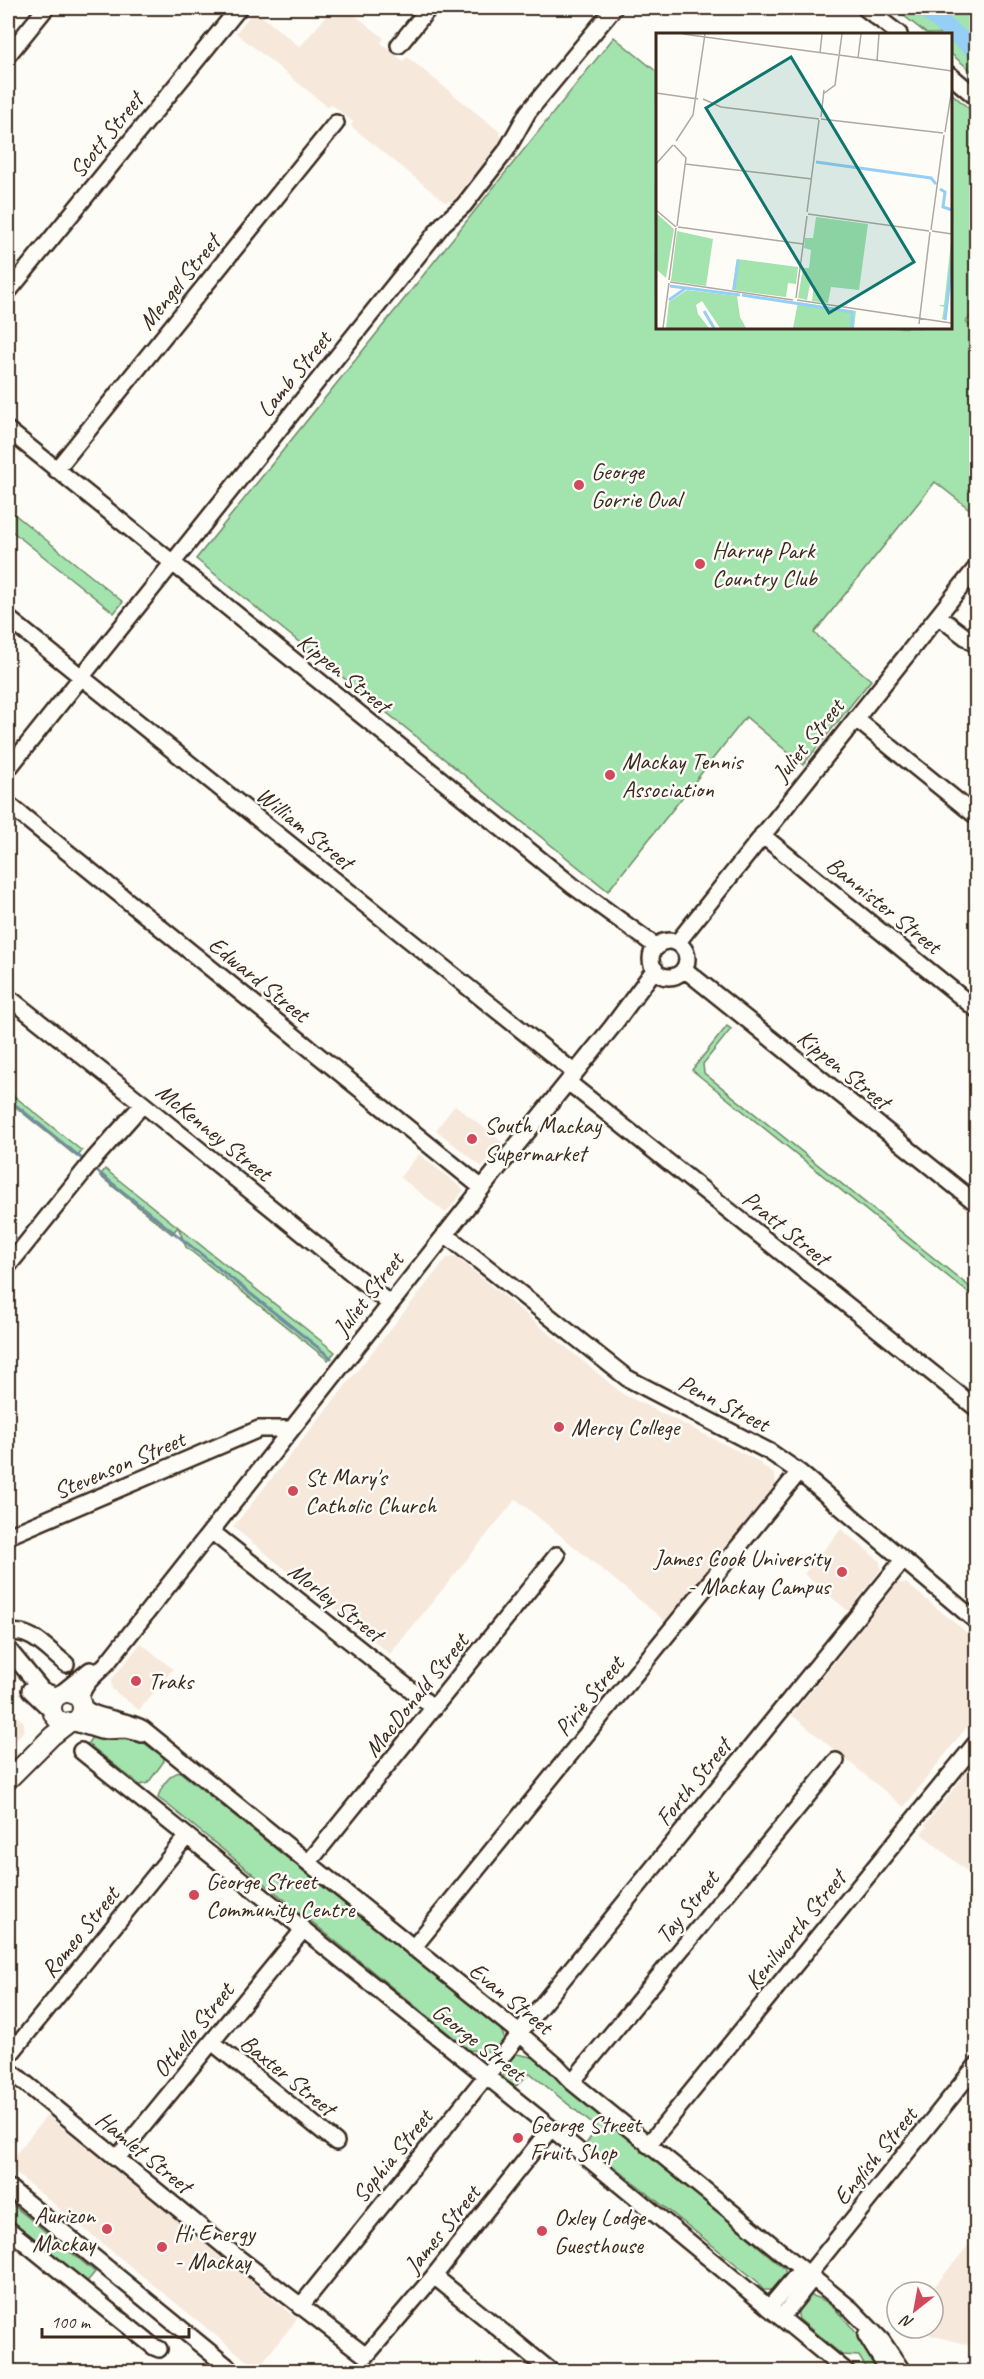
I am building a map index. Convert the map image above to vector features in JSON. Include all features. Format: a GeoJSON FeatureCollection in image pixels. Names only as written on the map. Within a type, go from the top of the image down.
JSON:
{"type":"FeatureCollection","features":[{"type":"Feature","properties":{"kind":"main road"},"geometry":{"type":"LineString","coordinates":[[8,1780],[52,1736],[71,1722],[79,1716],[81,1703],[71,1693],[55,1704],[61,1722],[71,1722]]}},
{"type":"Feature","properties":{"kind":"main road","name":"Juliet Street"},"geometry":{"type":"LineString","coordinates":[[8,1773],[24,1748],[47,1728],[55,1704]]}},
{"type":"Feature","properties":{"kind":"street"},"geometry":{"type":"LineString","coordinates":[[8,55],[46,8]]}},
{"type":"Feature","properties":{"kind":"street"},"geometry":{"type":"LineString","coordinates":[[399,45],[429,8]]}},
{"type":"Feature","properties":{"kind":"street","name":"Lamb Street"},"geometry":{"type":"LineString","coordinates":[[8,769],[443,224],[464,205],[506,151],[528,112],[614,8]]}},
{"type":"Feature","properties":{"kind":"street"},"geometry":{"type":"LineString","coordinates":[[865,8],[897,33]]}},
{"type":"Feature","properties":{"kind":"street","name":"Scott Street"},"geometry":{"type":"LineString","coordinates":[[8,292],[232,10]]}},
{"type":"Feature","properties":{"kind":"street"},"geometry":{"type":"LineString","coordinates":[[951,76],[976,97]]}},
{"type":"Feature","properties":{"kind":"street","name":"Mengel Street"},"geometry":{"type":"LineString","coordinates":[[56,470],[336,123]]}},
{"type":"Feature","properties":{"kind":"street","name":"Kippen Street"},"geometry":{"type":"LineString","coordinates":[[8,430],[573,886],[657,946]]}},
{"type":"Feature","properties":{"kind":"street","name":"Juliet Street"},"geometry":{"type":"LineString","coordinates":[[677,943],[976,567]]}},
{"type":"Feature","properties":{"kind":"street"},"geometry":{"type":"LineString","coordinates":[[938,616],[976,645]]}},
{"type":"Feature","properties":{"kind":"street","name":"William Street"},"geometry":{"type":"LineString","coordinates":[[8,618],[571,1078]]}},
{"type":"Feature","properties":{"kind":"street"},"geometry":{"type":"LineString","coordinates":[[856,719],[976,816]]}},
{"type":"Feature","properties":{"kind":"street","name":"Edward Street"},"geometry":{"type":"LineString","coordinates":[[8,804],[482,1188]]}},
{"type":"Feature","properties":{"kind":"street","name":"Bannister Street"},"geometry":{"type":"LineString","coordinates":[[762,835],[976,1010]]}},
{"type":"Feature","properties":{"kind":"street"},"geometry":{"type":"LineString","coordinates":[[666,942],[677,943],[687,958],[684,969],[669,977],[655,969],[652,955],[657,946],[666,942]]}},
{"type":"Feature","properties":{"kind":"street","name":"Juliet Street"},"geometry":{"type":"LineString","coordinates":[[81,1703],[85,1686],[107,1663],[655,969]]}},
{"type":"Feature","properties":{"kind":"street","name":"Kippen Street"},"geometry":{"type":"LineString","coordinates":[[684,969],[976,1203]]}},
{"type":"Feature","properties":{"kind":"street","name":"McKenney Street"},"geometry":{"type":"LineString","coordinates":[[8,997],[390,1304]]}},
{"type":"Feature","properties":{"kind":"street","name":"Pratt Street"},"geometry":{"type":"LineString","coordinates":[[571,1078],[976,1408]]}},
{"type":"Feature","properties":{"kind":"street"},"geometry":{"type":"LineString","coordinates":[[8,1266],[89,1164],[143,1104]]}},
{"type":"Feature","properties":{"kind":"street","name":"Penn Street"},"geometry":{"type":"LineString","coordinates":[[446,1234],[627,1378],[770,1452],[799,1472],[976,1621]]}},
{"type":"Feature","properties":{"kind":"street","name":"Stevenson Street"},"geometry":{"type":"LineString","coordinates":[[8,1536],[248,1434],[262,1429],[292,1429]]}},
{"type":"Feature","properties":{"kind":"street"},"geometry":{"type":"LineString","coordinates":[[248,1434],[262,1436],[275,1450]]}},
{"type":"Feature","properties":{"kind":"street","name":"Pirie Street"},"geometry":{"type":"LineString","coordinates":[[413,1948],[799,1472]]}},
{"type":"Feature","properties":{"kind":"street","name":"Morley Street"},"geometry":{"type":"LineString","coordinates":[[211,1531],[434,1708]]}},
{"type":"Feature","properties":{"kind":"street","name":"MacDonald Street"},"geometry":{"type":"LineString","coordinates":[[309,1862],[557,1555]]}},
{"type":"Feature","properties":{"kind":"street","name":"Forth Street"},"geometry":{"type":"LineString","coordinates":[[519,2033],[903,1560]]}},
{"type":"Feature","properties":{"kind":"street"},"geometry":{"type":"LineString","coordinates":[[8,1634],[19,1631],[28,1635],[66,1664]]}},
{"type":"Feature","properties":{"kind":"street","name":"Juliet Street"},"geometry":{"type":"LineString","coordinates":[[55,1704],[118,1648]]}},
{"type":"Feature","properties":{"kind":"street"},"geometry":{"type":"LineString","coordinates":[[10,1653],[29,1689],[55,1704]]}},
{"type":"Feature","properties":{"kind":"street","name":"Evan Street"},"geometry":{"type":"LineString","coordinates":[[81,1703],[91,1713],[131,1722],[156,1739],[519,2033],[572,2082],[833,2296],[895,2370]]}},
{"type":"Feature","properties":{"kind":"street","name":"Evan Street"},"geometry":{"type":"LineString","coordinates":[[71,1722],[101,1731],[134,1731],[156,1739]]}},
{"type":"Feature","properties":{"kind":"street","name":"Kenilworth Street"},"geometry":{"type":"LineString","coordinates":[[648,2145],[976,1743]]}},
{"type":"Feature","properties":{"kind":"street","name":"George Street"},"geometry":{"type":"LineString","coordinates":[[81,1751],[551,2128],[847,2372]]}},
{"type":"Feature","properties":{"kind":"street","name":"Tay Street"},"geometry":{"type":"LineString","coordinates":[[572,2082],[836,1761]]}},
{"type":"Feature","properties":{"kind":"street","name":"Romeo Street"},"geometry":{"type":"LineString","coordinates":[[8,2057],[188,1836]]}},
{"type":"Feature","properties":{"kind":"street","name":"Othello Street"},"geometry":{"type":"LineString","coordinates":[[117,2158],[303,1930]]}},
{"type":"Feature","properties":{"kind":"street","name":"Sophia Street"},"geometry":{"type":"LineString","coordinates":[[300,2307],[519,2033]]}},
{"type":"Feature","properties":{"kind":"street","name":"Baxter Street"},"geometry":{"type":"LineString","coordinates":[[212,2042],[336,2142]]}},
{"type":"Feature","properties":{"kind":"street","name":"English Street"},"geometry":{"type":"LineString","coordinates":[[775,2313],[976,2066]]}},
{"type":"Feature","properties":{"kind":"street","name":"Hamlet Street"},"geometry":{"type":"LineString","coordinates":[[8,2069],[300,2307],[366,2356]]}},
{"type":"Feature","properties":{"kind":"street","name":"James Street"},"geometry":{"type":"LineString","coordinates":[[366,2356],[434,2276],[551,2128]]}},
{"type":"Feature","properties":{"kind":"street"},"geometry":{"type":"LineString","coordinates":[[8,2187],[234,2372]]}},
{"type":"Feature","properties":{"kind":"street"},"geometry":{"type":"LineString","coordinates":[[8,2229],[159,2349]]}},
{"type":"Feature","properties":{"kind":"street"},"geometry":{"type":"LineString","coordinates":[[434,2276],[552,2372]]}},
{"type":"Feature","properties":{"kind":"shaded area"},"geometry":{"type":"Polygon","coordinates":[[[256,8],[259,14],[300,47],[333,8],[346,8],[384,38],[381,43],[403,61],[407,57],[500,132],[501,141],[453,201],[445,202],[351,126],[353,122],[331,104],[328,107],[236,33],[256,8]]]}},
{"type":"Feature","properties":{"kind":"shaded area"},"geometry":{"type":"Polygon","coordinates":[[[455,1105],[502,1142],[482,1167],[436,1130],[455,1105]]]}},
{"type":"Feature","properties":{"kind":"shaded area"},"geometry":{"type":"Polygon","coordinates":[[[419,1154],[464,1190],[446,1213],[400,1177],[419,1154]]]}},
{"type":"Feature","properties":{"kind":"shaded area","name":"Mercy College"},"geometry":{"type":"Polygon","coordinates":[[[456,1257],[623,1394],[756,1460],[775,1475],[776,1484],[665,1621],[516,1499],[390,1654],[233,1527],[447,1258],[456,1257]]]}},
{"type":"Feature","properties":{"kind":"shaded area","name":"James Cook University - Mackay Campus"},"geometry":{"type":"Polygon","coordinates":[[[841,1529],[880,1561],[881,1569],[848,1611],[804,1574],[841,1529]]]}},
{"type":"Feature","properties":{"kind":"shaded area"},"geometry":{"type":"Polygon","coordinates":[[[898,1583],[906,1583],[976,1640],[976,1715],[904,1807],[792,1715],[898,1583]]]}},
{"type":"Feature","properties":{"kind":"shaded area"},"geometry":{"type":"Polygon","coordinates":[[[141,1643],[173,1669],[139,1710],[112,1689],[111,1680],[141,1643]]]}},
{"type":"Feature","properties":{"kind":"shaded area"},"geometry":{"type":"Polygon","coordinates":[[[8,1709],[24,1722],[24,1730],[8,1751],[8,1709]]]}},
{"type":"Feature","properties":{"kind":"shaded area"},"geometry":{"type":"Polygon","coordinates":[[[976,1761],[976,1879],[921,1833],[976,1761]]]}},
{"type":"Feature","properties":{"kind":"shaded area"},"geometry":{"type":"Polygon","coordinates":[[[47,2115],[297,2319],[257,2369],[8,2167],[8,2164],[47,2115]]]}},
{"type":"Feature","properties":{"kind":"shaded area"},"geometry":{"type":"Polygon","coordinates":[[[976,2236],[976,2347],[945,2339],[945,2280],[940,2280],[976,2236]]]}},
{"type":"Feature","properties":{"kind":"green space"},"geometry":{"type":"Polygon","coordinates":[[[894,8],[976,8],[976,75],[951,54],[951,33],[926,33],[894,8]]]}},
{"type":"Feature","properties":{"kind":"green space"},"geometry":{"type":"Polygon","coordinates":[[[614,37],[656,71],[656,328],[951,328],[951,93],[976,115],[976,310],[966,322],[976,331],[976,514],[935,482],[814,633],[871,680],[803,765],[746,717],[608,891],[196,559],[614,37]]]}},
{"type":"Feature","properties":{"kind":"green space"},"geometry":{"type":"Polygon","coordinates":[[[8,509],[123,602],[114,613],[8,528],[8,509]]]}},
{"type":"Feature","properties":{"kind":"green space"},"geometry":{"type":"Polygon","coordinates":[[[727,1026],[731,1029],[703,1064],[704,1073],[976,1292],[976,1299],[692,1070],[727,1026]]]}},
{"type":"Feature","properties":{"kind":"green space"},"geometry":{"type":"Polygon","coordinates":[[[8,1091],[82,1151],[77,1157],[8,1101],[8,1091]]]}},
{"type":"Feature","properties":{"kind":"green space"},"geometry":{"type":"Polygon","coordinates":[[[105,1169],[178,1227],[172,1234],[100,1176],[105,1169]]]}},
{"type":"Feature","properties":{"kind":"green space"},"geometry":{"type":"Polygon","coordinates":[[[178,1227],[335,1352],[328,1360],[186,1247],[178,1227]]]}},
{"type":"Feature","properties":{"kind":"green space"},"geometry":{"type":"Polygon","coordinates":[[[94,1734],[122,1735],[138,1739],[156,1752],[163,1754],[164,1761],[148,1783],[140,1785],[92,1747],[86,1746],[94,1734]]]}},
{"type":"Feature","properties":{"kind":"green space"},"geometry":{"type":"Polygon","coordinates":[[[180,1772],[500,2029],[503,2041],[496,2052],[469,2050],[158,1798],[166,1782],[180,1772]]]}},
{"type":"Feature","properties":{"kind":"green space"},"geometry":{"type":"Polygon","coordinates":[[[517,2054],[536,2058],[785,2269],[785,2278],[775,2290],[763,2290],[758,2282],[586,2144],[597,2128],[530,2073],[516,2086],[504,2080],[503,2072],[506,2065],[517,2054]]]}},
{"type":"Feature","properties":{"kind":"green space"},"geometry":{"type":"Polygon","coordinates":[[[8,2201],[95,2272],[86,2283],[8,2219],[8,2201]]]}},
{"type":"Feature","properties":{"kind":"green space"},"geometry":{"type":"Polygon","coordinates":[[[811,2296],[831,2305],[841,2315],[883,2371],[868,2371],[859,2356],[842,2355],[799,2319],[800,2305],[811,2296]]]}},
{"type":"Feature","properties":{"kind":"waterway"},"geometry":{"type":"LineString","coordinates":[[923,8],[976,51]]}},
{"type":"Feature","properties":{"kind":"waterway"},"geometry":{"type":"LineString","coordinates":[[8,1099],[86,1162]]}},
{"type":"Feature","properties":{"kind":"waterway"},"geometry":{"type":"LineString","coordinates":[[93,1168],[331,1358]]}},
{"type":"Feature","properties":{"kind":"place","name":"George Gorrie Oval"},"geometry":{"type":"Point","coordinates":[579,485]}},
{"type":"Feature","properties":{"kind":"place","name":"Harrup Park Country Club"},"geometry":{"type":"Point","coordinates":[700,564]}},
{"type":"Feature","properties":{"kind":"place","name":"Mackay Tennis Association"},"geometry":{"type":"Point","coordinates":[610,775]}},
{"type":"Feature","properties":{"kind":"place","name":"South Mackay Supermarket"},"geometry":{"type":"Point","coordinates":[472,1139]}},
{"type":"Feature","properties":{"kind":"place","name":"Mercy College"},"geometry":{"type":"Point","coordinates":[559,1427]}},
{"type":"Feature","properties":{"kind":"place","name":"St Mary's Catholic Church"},"geometry":{"type":"Point","coordinates":[293,1491]}},
{"type":"Feature","properties":{"kind":"place","name":"James Cook University - Mackay Campus"},"geometry":{"type":"Point","coordinates":[842,1572]}},
{"type":"Feature","properties":{"kind":"place","name":"Traks"},"geometry":{"type":"Point","coordinates":[136,1681]}},
{"type":"Feature","properties":{"kind":"place","name":"George Street Community Centre"},"geometry":{"type":"Point","coordinates":[194,1895]}},
{"type":"Feature","properties":{"kind":"place","name":"George Street Fruit Shop"},"geometry":{"type":"Point","coordinates":[518,2138]}},
{"type":"Feature","properties":{"kind":"place","name":"Aurizon Mackay"},"geometry":{"type":"Point","coordinates":[107,2229]}},
{"type":"Feature","properties":{"kind":"place","name":"Oxley Lodge Guesthouse"},"geometry":{"type":"Point","coordinates":[542,2231]}},
{"type":"Feature","properties":{"kind":"place","name":"Hi Energy - Mackay"},"geometry":{"type":"Point","coordinates":[162,2247]}}]}
